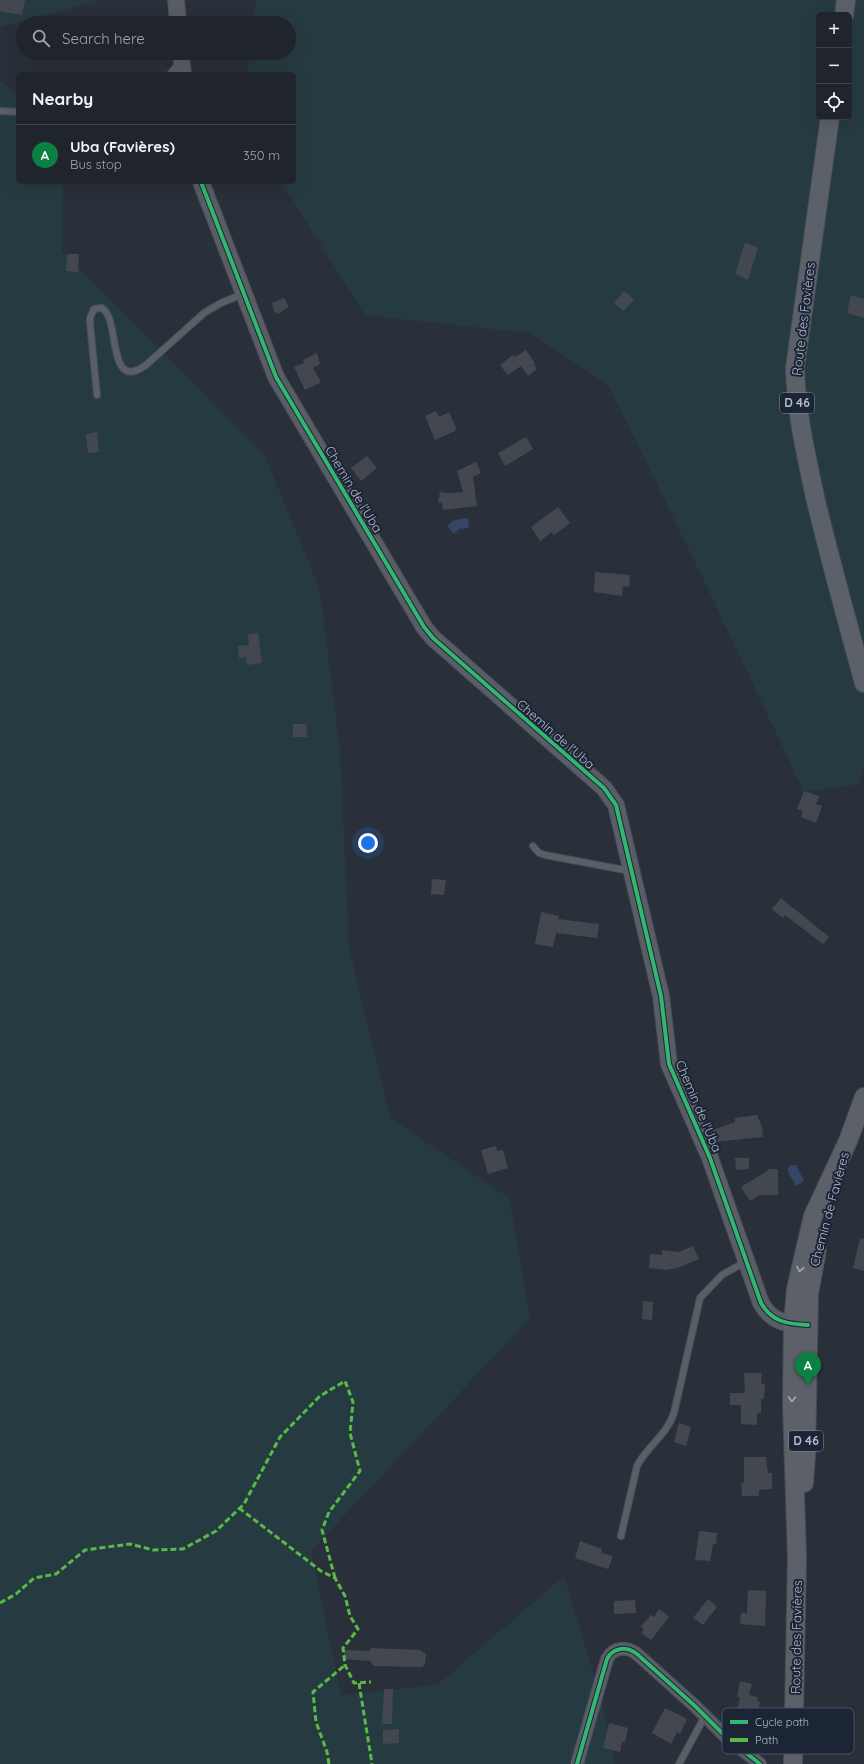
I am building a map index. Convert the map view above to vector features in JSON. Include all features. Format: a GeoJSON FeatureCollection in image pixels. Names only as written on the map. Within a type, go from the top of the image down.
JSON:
{"type":"FeatureCollection","features":[{"type":"Feature","properties":{"kind":"main road"},"geometry":{"type":"LineString","coordinates":[[844,12],[846,0]]}},
{"type":"Feature","properties":{"kind":"main road","name":"Route des Favières"},"geometry":{"type":"LineString","coordinates":[[830,120],[795,368],[796,399],[802,436],[827,550],[864,683]]}},
{"type":"Feature","properties":{"kind":"main road","name":"Chemin de Favières"},"geometry":{"type":"LineString","coordinates":[[801,1324],[809,1294],[814,1261],[848,1142],[864,1097]]}},
{"type":"Feature","properties":{"kind":"main road","name":"Route des Favières"},"geometry":{"type":"LineString","coordinates":[[794,1708],[797,1557],[806,1455],[801,1324]]}},
{"type":"Feature","properties":{"kind":"main road","name":"Route des Favières"},"geometry":{"type":"LineString","coordinates":[[793,1754],[793,1764]]}},
{"type":"Feature","properties":{"kind":"street"},"geometry":{"type":"LineString","coordinates":[[176,0],[177,16]]}},
{"type":"Feature","properties":{"kind":"street","name":"Chemin de l'Uba"},"geometry":{"type":"LineString","coordinates":[[201,184],[276,378],[424,627],[433,638],[612,797],[618,810],[661,996],[669,1064],[710,1158],[764,1309],[775,1319],[801,1324]]}},
{"type":"Feature","properties":{"kind":"street"},"geometry":{"type":"LineString","coordinates":[[577,1764],[605,1664],[609,1656],[618,1650],[626,1648],[634,1651],[722,1732]]}},
{"type":"Feature","properties":{"kind":"street"},"geometry":{"type":"LineString","coordinates":[[747,1754],[760,1764]]}},
{"type":"Feature","properties":{"kind":"lane"},"geometry":{"type":"LineString","coordinates":[[0,111],[16,112]]}},
{"type":"Feature","properties":{"kind":"lane"},"geometry":{"type":"LineString","coordinates":[[97,395],[90,323],[90,318],[94,309],[102,308],[108,313],[111,321],[118,362],[123,369],[135,372],[146,366],[204,313],[221,303],[243,294]]}},
{"type":"Feature","properties":{"kind":"lane"},"geometry":{"type":"LineString","coordinates":[[533,846],[539,853],[545,855],[623,871],[633,871]]}},
{"type":"Feature","properties":{"kind":"lane"},"geometry":{"type":"LineString","coordinates":[[621,1536],[637,1466],[642,1456],[666,1430],[674,1413],[700,1298],[720,1277],[747,1261]]}},
{"type":"Feature","properties":{"kind":"lane"},"geometry":{"type":"LineString","coordinates":[[679,1764],[705,1716]]}},
{"type":"Feature","properties":{"kind":"green space"},"geometry":{"type":"Polygon","coordinates":[[[0,0],[101,0],[41,16],[16,16],[16,23],[0,27],[0,0]]]}},
{"type":"Feature","properties":{"kind":"green space"},"geometry":{"type":"Polygon","coordinates":[[[256,0],[864,0],[864,767],[858,784],[804,792],[696,564],[609,386],[529,333],[365,315],[282,184],[296,184],[296,72],[247,72],[249,60],[296,60],[296,16],[254,16],[256,0]]]}},
{"type":"Feature","properties":{"kind":"green space"},"geometry":{"type":"Polygon","coordinates":[[[0,80],[16,94],[16,184],[63,184],[62,251],[265,456],[320,590],[340,752],[349,948],[390,1118],[509,1198],[530,1318],[311,1551],[341,1695],[437,1685],[564,1576],[602,1703],[615,1764],[0,1764],[0,80]]]}},
{"type":"Feature","properties":{"kind":"water"},"geometry":{"type":"Polygon","coordinates":[[[468,518],[469,528],[459,529],[454,534],[447,526],[454,520],[468,518]]]}},
{"type":"Feature","properties":{"kind":"water"},"geometry":{"type":"Polygon","coordinates":[[[790,1165],[796,1165],[804,1181],[796,1186],[787,1170],[790,1165]]]}},
{"type":"Feature","properties":{"kind":"building"},"geometry":{"type":"Polygon","coordinates":[[[0,0],[25,0],[22,15],[0,11],[0,0]]]}},
{"type":"Feature","properties":{"kind":"building"},"geometry":{"type":"Polygon","coordinates":[[[745,242],[758,248],[748,280],[735,274],[745,242]]]}},
{"type":"Feature","properties":{"kind":"building"},"geometry":{"type":"Polygon","coordinates":[[[67,254],[79,254],[78,272],[66,271],[67,254]]]}},
{"type":"Feature","properties":{"kind":"building"},"geometry":{"type":"Polygon","coordinates":[[[624,291],[634,299],[624,311],[614,303],[624,291]]]}},
{"type":"Feature","properties":{"kind":"building"},"geometry":{"type":"Polygon","coordinates":[[[851,295],[864,299],[864,318],[847,313],[851,295]]]}},
{"type":"Feature","properties":{"kind":"building"},"geometry":{"type":"Polygon","coordinates":[[[284,298],[289,307],[278,314],[274,311],[272,303],[284,298]]]}},
{"type":"Feature","properties":{"kind":"building"},"geometry":{"type":"Polygon","coordinates":[[[526,350],[535,363],[534,364],[537,369],[528,376],[521,366],[508,375],[500,365],[513,355],[515,357],[526,350]]]}},
{"type":"Feature","properties":{"kind":"building"},"geometry":{"type":"Polygon","coordinates":[[[317,353],[320,364],[313,368],[321,382],[305,390],[294,367],[304,363],[303,360],[317,353]]]}},
{"type":"Feature","properties":{"kind":"building"},"geometry":{"type":"Polygon","coordinates":[[[436,411],[439,417],[449,412],[457,430],[435,440],[425,416],[436,411]]]}},
{"type":"Feature","properties":{"kind":"building"},"geometry":{"type":"Polygon","coordinates":[[[97,432],[99,452],[88,453],[86,434],[97,432]]]}},
{"type":"Feature","properties":{"kind":"building"},"geometry":{"type":"Polygon","coordinates":[[[526,437],[533,449],[505,466],[498,453],[526,437]]]}},
{"type":"Feature","properties":{"kind":"building"},"geometry":{"type":"Polygon","coordinates":[[[367,456],[377,468],[361,481],[351,468],[367,456]]]}},
{"type":"Feature","properties":{"kind":"building"},"geometry":{"type":"Polygon","coordinates":[[[476,462],[481,473],[473,477],[477,506],[443,510],[442,503],[438,502],[440,492],[463,492],[457,471],[476,462]]]}},
{"type":"Feature","properties":{"kind":"building"},"geometry":{"type":"Polygon","coordinates":[[[558,507],[570,523],[554,535],[552,532],[540,541],[531,527],[558,507]]]}},
{"type":"Feature","properties":{"kind":"building"},"geometry":{"type":"Polygon","coordinates":[[[595,572],[630,575],[629,587],[623,586],[622,596],[594,592],[595,572]]]}},
{"type":"Feature","properties":{"kind":"building"},"geometry":{"type":"Polygon","coordinates":[[[258,633],[262,663],[247,665],[246,657],[239,658],[238,646],[249,645],[248,634],[258,633]]]}},
{"type":"Feature","properties":{"kind":"building"},"geometry":{"type":"Polygon","coordinates":[[[293,724],[306,724],[307,737],[293,737],[293,724]]]}},
{"type":"Feature","properties":{"kind":"building"},"geometry":{"type":"Polygon","coordinates":[[[804,791],[819,796],[816,804],[822,806],[816,823],[801,817],[803,811],[797,809],[804,791]]]}},
{"type":"Feature","properties":{"kind":"building"},"geometry":{"type":"Polygon","coordinates":[[[432,879],[446,880],[444,895],[431,894],[432,879]]]}},
{"type":"Feature","properties":{"kind":"building"},"geometry":{"type":"Polygon","coordinates":[[[781,898],[829,937],[823,944],[785,915],[783,918],[772,909],[781,898]]]}},
{"type":"Feature","properties":{"kind":"building"},"geometry":{"type":"Polygon","coordinates":[[[541,912],[559,916],[558,919],[599,924],[597,938],[556,933],[553,947],[535,944],[541,912]]]}},
{"type":"Feature","properties":{"kind":"building"},"geometry":{"type":"Polygon","coordinates":[[[757,1115],[762,1127],[763,1137],[714,1142],[710,1131],[735,1122],[735,1118],[757,1115]]]}},
{"type":"Feature","properties":{"kind":"building"},"geometry":{"type":"Polygon","coordinates":[[[496,1146],[497,1151],[503,1150],[508,1168],[488,1174],[481,1150],[496,1146]]]}},
{"type":"Feature","properties":{"kind":"building"},"geometry":{"type":"Polygon","coordinates":[[[735,1158],[749,1158],[749,1169],[736,1170],[735,1158]]]}},
{"type":"Feature","properties":{"kind":"building"},"geometry":{"type":"Polygon","coordinates":[[[770,1169],[778,1169],[778,1195],[760,1195],[750,1201],[741,1187],[770,1169]]]}},
{"type":"Feature","properties":{"kind":"building"},"geometry":{"type":"Polygon","coordinates":[[[860,1238],[864,1239],[864,1271],[853,1268],[860,1238]]]}},
{"type":"Feature","properties":{"kind":"building"},"geometry":{"type":"Polygon","coordinates":[[[693,1246],[699,1259],[677,1268],[666,1270],[649,1268],[650,1254],[662,1255],[662,1250],[679,1252],[693,1246]]]}},
{"type":"Feature","properties":{"kind":"building"},"geometry":{"type":"Polygon","coordinates":[[[643,1301],[653,1302],[652,1320],[642,1319],[643,1301]]]}},
{"type":"Feature","properties":{"kind":"building"},"geometry":{"type":"Polygon","coordinates":[[[744,1373],[762,1373],[761,1384],[765,1384],[764,1399],[761,1399],[761,1413],[757,1413],[757,1425],[741,1424],[741,1405],[730,1405],[730,1393],[745,1393],[744,1373]]]}},
{"type":"Feature","properties":{"kind":"building"},"geometry":{"type":"Polygon","coordinates":[[[679,1423],[691,1427],[686,1446],[674,1442],[679,1423]]]}},
{"type":"Feature","properties":{"kind":"building"},"geometry":{"type":"Polygon","coordinates":[[[744,1457],[766,1457],[768,1473],[772,1473],[772,1489],[759,1490],[759,1496],[742,1496],[741,1483],[744,1483],[744,1457]]]}},
{"type":"Feature","properties":{"kind":"building"},"geometry":{"type":"Polygon","coordinates":[[[699,1531],[717,1533],[716,1544],[713,1544],[710,1561],[695,1560],[699,1531]]]}},
{"type":"Feature","properties":{"kind":"building"},"geometry":{"type":"Polygon","coordinates":[[[580,1541],[602,1549],[601,1553],[613,1556],[608,1569],[575,1558],[580,1541]]]}},
{"type":"Feature","properties":{"kind":"building"},"geometry":{"type":"Polygon","coordinates":[[[748,1590],[766,1591],[765,1626],[740,1624],[741,1613],[747,1613],[748,1590]]]}},
{"type":"Feature","properties":{"kind":"building"},"geometry":{"type":"Polygon","coordinates":[[[708,1599],[717,1607],[703,1625],[693,1618],[708,1599]]]}},
{"type":"Feature","properties":{"kind":"building"},"geometry":{"type":"Polygon","coordinates":[[[635,1600],[636,1613],[614,1614],[614,1601],[635,1600]]]}},
{"type":"Feature","properties":{"kind":"building"},"geometry":{"type":"Polygon","coordinates":[[[659,1609],[669,1617],[651,1640],[641,1633],[644,1629],[641,1626],[651,1615],[654,1617],[659,1609]]]}},
{"type":"Feature","properties":{"kind":"building"},"geometry":{"type":"Polygon","coordinates":[[[370,1648],[420,1650],[426,1654],[425,1664],[422,1667],[374,1666],[370,1661],[344,1659],[344,1650],[370,1651],[370,1648]]]}},
{"type":"Feature","properties":{"kind":"building"},"geometry":{"type":"Polygon","coordinates":[[[740,1681],[752,1684],[749,1695],[758,1697],[757,1701],[760,1702],[759,1708],[738,1708],[740,1697],[737,1697],[740,1681]]]}},
{"type":"Feature","properties":{"kind":"building"},"geometry":{"type":"Polygon","coordinates":[[[384,1689],[393,1689],[392,1724],[382,1724],[384,1689]]]}},
{"type":"Feature","properties":{"kind":"building"},"geometry":{"type":"Polygon","coordinates":[[[665,1708],[687,1719],[680,1734],[677,1732],[671,1744],[652,1733],[665,1708]]]}},
{"type":"Feature","properties":{"kind":"building"},"geometry":{"type":"Polygon","coordinates":[[[609,1723],[628,1728],[625,1742],[622,1742],[620,1752],[603,1748],[609,1723]]]}},
{"type":"Feature","properties":{"kind":"building"},"geometry":{"type":"Polygon","coordinates":[[[399,1729],[399,1743],[383,1744],[383,1730],[399,1729]]]}},
{"type":"Feature","properties":{"kind":"marked path"},"geometry":{"type":"LineString","coordinates":[[0,1603],[16,1594],[34,1578],[56,1574],[85,1550],[130,1544],[153,1550],[183,1549],[216,1531],[244,1504],[280,1437],[320,1396],[345,1381],[353,1402],[350,1433],[360,1471],[329,1512],[322,1530],[335,1578]]}},
{"type":"Feature","properties":{"kind":"marked path"},"geometry":{"type":"LineString","coordinates":[[239,1508],[321,1571],[335,1578],[345,1596],[350,1616],[358,1629],[343,1648],[345,1665],[354,1683],[371,1682]]}},
{"type":"Feature","properties":{"kind":"marked path"},"geometry":{"type":"LineString","coordinates":[[329,1764],[327,1752],[316,1722],[313,1692],[345,1665]]}},
{"type":"Feature","properties":{"kind":"marked path"},"geometry":{"type":"LineString","coordinates":[[359,1683],[372,1764]]}},
{"type":"Feature","properties":{"kind":"cycle path"},"geometry":{"type":"LineString","coordinates":[[202,184],[276,377],[424,627],[433,638],[604,788],[616,805],[661,996],[669,1064],[710,1158],[761,1303],[770,1314],[781,1321],[793,1324],[808,1325]]}},
{"type":"Feature","properties":{"kind":"cycle path"},"geometry":{"type":"LineString","coordinates":[[577,1764],[607,1659],[613,1652],[620,1649],[633,1651],[637,1654],[695,1706],[722,1733]]}},
{"type":"Feature","properties":{"kind":"cycle path"},"geometry":{"type":"LineString","coordinates":[[748,1754],[760,1764]]}},
{"type":"Feature","properties":{"kind":"place","name":"Uba (Favières)"},"geometry":{"type":"Point","coordinates":[808,1385]}}]}
